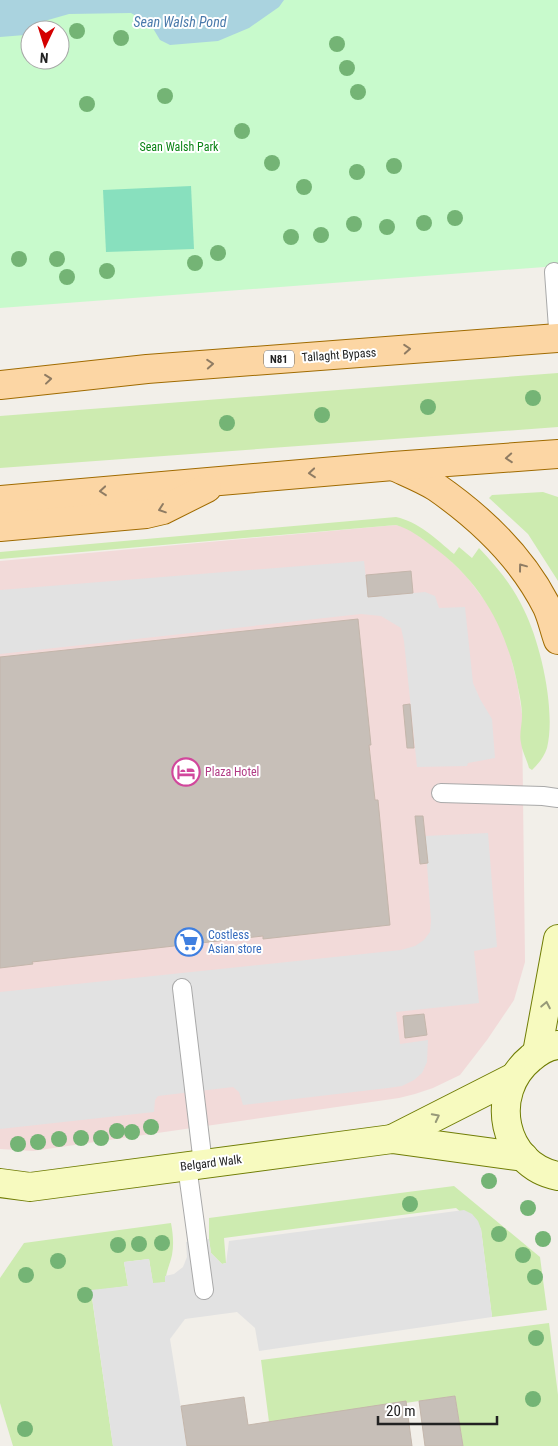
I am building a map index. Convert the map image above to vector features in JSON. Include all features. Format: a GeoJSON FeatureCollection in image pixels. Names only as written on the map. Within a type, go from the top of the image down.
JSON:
{"type":"FeatureCollection","features":[{"type":"Feature","properties":{"kind":"main road","name":"Tallaght Bypass"},"geometry":{"type":"LineString","coordinates":[[0,384],[147,369],[558,338]]}},
{"type":"Feature","properties":{"kind":"main road"},"geometry":{"type":"LineString","coordinates":[[0,500],[393,466],[558,454]]}},
{"type":"Feature","properties":{"kind":"main road"},"geometry":{"type":"LineString","coordinates":[[393,466],[434,486],[483,524],[504,544],[526,570],[547,608],[558,640]]}},
{"type":"Feature","properties":{"kind":"main road"},"geometry":{"type":"LineString","coordinates":[[0,527],[146,514],[163,510],[222,481]]}},
{"type":"Feature","properties":{"kind":"street"},"geometry":{"type":"LineString","coordinates":[[556,1181],[524,1157],[514,1143],[507,1127],[505,1110],[508,1092],[514,1076],[524,1063],[547,1049],[558,939]]}},
{"type":"Feature","properties":{"kind":"street","name":"Belgard Walk"},"geometry":{"type":"LineString","coordinates":[[392,1139],[514,1076]]}},
{"type":"Feature","properties":{"kind":"street","name":"Belgard Walk"},"geometry":{"type":"LineString","coordinates":[[0,1183],[30,1187],[392,1139],[524,1157]]}},
{"type":"Feature","properties":{"kind":"street","name":"Belgard Walk"},"geometry":{"type":"LineString","coordinates":[[0,1202],[30,1187]]}},
{"type":"Feature","properties":{"kind":"lane"},"geometry":{"type":"LineString","coordinates":[[554,272],[558,328]]}},
{"type":"Feature","properties":{"kind":"lane"},"geometry":{"type":"LineString","coordinates":[[442,793],[558,798]]}},
{"type":"Feature","properties":{"kind":"lane"},"geometry":{"type":"LineString","coordinates":[[182,988],[204,1290]]}},
{"type":"Feature","properties":{"kind":"shaded area"},"geometry":{"type":"Polygon","coordinates":[[[396,525],[409,529],[445,555],[467,577],[492,610],[502,629],[517,682],[522,714],[525,962],[514,1000],[460,1075],[415,1094],[399,1098],[33,1151],[0,1149],[0,561],[396,525]]]}},
{"type":"Feature","properties":{"kind":"shaded area"},"geometry":{"type":"Polygon","coordinates":[[[364,561],[368,597],[425,592],[435,596],[439,608],[465,607],[473,683],[492,719],[495,758],[468,763],[467,766],[417,767],[401,628],[381,616],[361,614],[0,654],[0,590],[364,561]]]}},
{"type":"Feature","properties":{"kind":"shaded area"},"geometry":{"type":"Polygon","coordinates":[[[488,833],[497,947],[474,951],[479,1003],[396,1012],[400,1044],[428,1040],[427,1062],[422,1073],[414,1080],[402,1086],[243,1105],[239,1092],[233,1087],[158,1096],[155,1100],[154,1112],[0,1129],[0,992],[401,950],[415,946],[424,940],[430,932],[431,921],[425,836],[488,833]]]}},
{"type":"Feature","properties":{"kind":"shaded area"},"geometry":{"type":"Polygon","coordinates":[[[464,1210],[472,1214],[478,1221],[481,1229],[492,1317],[259,1351],[255,1328],[237,1312],[185,1319],[170,1339],[187,1446],[113,1446],[91,1290],[128,1286],[124,1262],[149,1259],[153,1283],[165,1282],[165,1276],[174,1274],[183,1267],[187,1257],[186,1242],[209,1239],[211,1253],[222,1264],[226,1263],[229,1241],[464,1210]]]}},
{"type":"Feature","properties":{"kind":"green space","name":"Sean Walsh Park"},"geometry":{"type":"Polygon","coordinates":[[[0,0],[558,0],[558,266],[0,308],[0,0]]]}},
{"type":"Feature","properties":{"kind":"green space"},"geometry":{"type":"Polygon","coordinates":[[[191,186],[194,249],[106,252],[103,190],[191,186]]]}},
{"type":"Feature","properties":{"kind":"green space"},"geometry":{"type":"Polygon","coordinates":[[[558,373],[558,427],[0,468],[0,416],[558,373]]]}},
{"type":"Feature","properties":{"kind":"green space"},"geometry":{"type":"Polygon","coordinates":[[[543,492],[558,497],[558,581],[528,534],[489,498],[492,495],[543,492]]]}},
{"type":"Feature","properties":{"kind":"green space"},"geometry":{"type":"Polygon","coordinates":[[[396,517],[420,527],[454,554],[459,547],[472,558],[479,548],[504,577],[520,601],[530,624],[541,659],[550,716],[547,748],[541,760],[532,770],[529,768],[522,749],[520,736],[522,712],[512,661],[488,605],[449,559],[415,534],[396,525],[0,559],[0,552],[396,517]]]}},
{"type":"Feature","properties":{"kind":"green space"},"geometry":{"type":"Polygon","coordinates":[[[454,1186],[540,1257],[547,1310],[492,1317],[481,1229],[456,1208],[224,1238],[226,1263],[222,1264],[211,1253],[209,1218],[454,1186]]]}},
{"type":"Feature","properties":{"kind":"green space"},"geometry":{"type":"Polygon","coordinates":[[[171,1223],[173,1247],[166,1282],[153,1284],[149,1259],[124,1262],[128,1286],[91,1291],[113,1446],[13,1446],[0,1403],[0,1278],[24,1243],[171,1223]]]}},
{"type":"Feature","properties":{"kind":"green space"},"geometry":{"type":"Polygon","coordinates":[[[549,1323],[558,1395],[558,1446],[463,1446],[455,1396],[269,1422],[261,1360],[549,1323]]]}},
{"type":"Feature","properties":{"kind":"water","name":"Sean Walsh Pond"},"geometry":{"type":"Polygon","coordinates":[[[0,0],[284,0],[279,7],[249,28],[218,41],[170,45],[160,40],[151,25],[131,13],[69,14],[48,20],[20,20],[20,35],[0,37],[0,0]]]}},
{"type":"Feature","properties":{"kind":"building"},"geometry":{"type":"Polygon","coordinates":[[[411,571],[413,593],[368,597],[366,575],[411,571]]]}},
{"type":"Feature","properties":{"kind":"building","name":"Plaza Hotel"},"geometry":{"type":"Polygon","coordinates":[[[358,619],[371,745],[369,745],[375,800],[378,800],[390,925],[263,939],[263,936],[32,962],[33,964],[0,968],[0,657],[358,619]]]}},
{"type":"Feature","properties":{"kind":"building"},"geometry":{"type":"Polygon","coordinates":[[[410,704],[414,748],[407,748],[403,705],[410,704]]]}},
{"type":"Feature","properties":{"kind":"building"},"geometry":{"type":"Polygon","coordinates":[[[415,816],[423,816],[428,863],[420,864],[415,816]]]}},
{"type":"Feature","properties":{"kind":"building"},"geometry":{"type":"Polygon","coordinates":[[[424,1014],[427,1035],[405,1038],[403,1016],[424,1014]]]}},
{"type":"Feature","properties":{"kind":"building"},"geometry":{"type":"Polygon","coordinates":[[[455,1396],[463,1446],[425,1446],[419,1401],[455,1396]]]}},
{"type":"Feature","properties":{"kind":"building"},"geometry":{"type":"Polygon","coordinates":[[[244,1397],[248,1425],[406,1401],[412,1446],[187,1446],[181,1406],[244,1397]]]}},
{"type":"Feature","properties":{"kind":"place","name":"Plaza Hotel"},"geometry":{"type":"Point","coordinates":[186,772]}},
{"type":"Feature","properties":{"kind":"place","name":"Costless Asian store"},"geometry":{"type":"Point","coordinates":[189,942]}}]}
